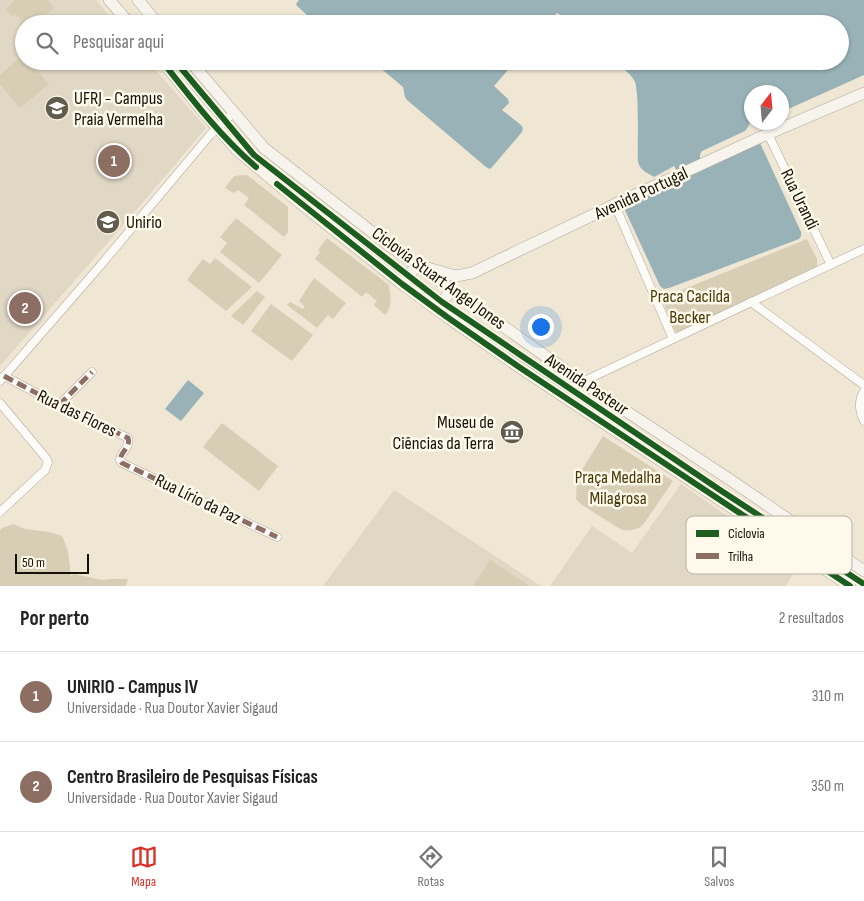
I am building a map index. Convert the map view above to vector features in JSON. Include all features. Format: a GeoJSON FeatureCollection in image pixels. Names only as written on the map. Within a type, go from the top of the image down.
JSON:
{"type":"FeatureCollection","features":[{"type":"Feature","properties":{"kind":"street"},"geometry":{"type":"LineString","coordinates":[[110,0],[122,15]]}},
{"type":"Feature","properties":{"kind":"street"},"geometry":{"type":"LineString","coordinates":[[138,0],[150,15]]}},
{"type":"Feature","properties":{"kind":"street","name":"Avenida Pasteur"},"geometry":{"type":"LineString","coordinates":[[169,70],[217,128],[244,157],[402,284],[436,310],[519,367],[744,516]]}},
{"type":"Feature","properties":{"kind":"street","name":"Avenida Pasteur"},"geometry":{"type":"LineString","coordinates":[[197,70],[264,148],[390,246],[582,382],[783,516]]}},
{"type":"Feature","properties":{"kind":"street","name":"Avenida Portugal"},"geometry":{"type":"LineString","coordinates":[[417,265],[456,276],[472,273],[765,135],[864,93]]}},
{"type":"Feature","properties":{"kind":"street"},"geometry":{"type":"LineString","coordinates":[[2,378],[217,128],[233,113]]}},
{"type":"Feature","properties":{"kind":"street","name":"Rua Urandi"},"geometry":{"type":"LineString","coordinates":[[765,135],[831,265]]}},
{"type":"Feature","properties":{"kind":"street"},"geometry":{"type":"LineString","coordinates":[[619,203],[673,339]]}},
{"type":"Feature","properties":{"kind":"street"},"geometry":{"type":"LineString","coordinates":[[582,382],[864,249]]}},
{"type":"Feature","properties":{"kind":"street"},"geometry":{"type":"LineString","coordinates":[[402,284],[417,265]]}},
{"type":"Feature","properties":{"kind":"street"},"geometry":{"type":"LineString","coordinates":[[436,310],[452,290]]}},
{"type":"Feature","properties":{"kind":"street"},"geometry":{"type":"LineString","coordinates":[[751,302],[864,385]]}},
{"type":"Feature","properties":{"kind":"street"},"geometry":{"type":"LineString","coordinates":[[60,405],[92,372]]}},
{"type":"Feature","properties":{"kind":"street","name":"Rua das Flores"},"geometry":{"type":"LineString","coordinates":[[2,378],[128,438],[129,445],[120,460]]}},
{"type":"Feature","properties":{"kind":"street"},"geometry":{"type":"LineString","coordinates":[[864,391],[860,404],[860,413],[864,421]]}},
{"type":"Feature","properties":{"kind":"street"},"geometry":{"type":"LineString","coordinates":[[0,403],[48,462],[44,470],[0,512]]}},
{"type":"Feature","properties":{"kind":"street","name":"Rua Lírio da Paz"},"geometry":{"type":"LineString","coordinates":[[120,460],[124,464],[277,537]]}},
{"type":"Feature","properties":{"kind":"street","name":"Avenida Pasteur"},"geometry":{"type":"LineString","coordinates":[[852,563],[864,571]]}},
{"type":"Feature","properties":{"kind":"street","name":"Avenida Pasteur"},"geometry":{"type":"LineString","coordinates":[[832,574],[850,586]]}},
{"type":"Feature","properties":{"kind":"shaded area"},"geometry":{"type":"Polygon","coordinates":[[[0,0],[96,0],[108,15],[15,15],[15,70],[156,70],[206,128],[0,366],[0,0]]]}},
{"type":"Feature","properties":{"kind":"shaded area"},"geometry":{"type":"Polygon","coordinates":[[[681,484],[727,516],[686,516],[686,574],[793,574],[786,586],[550,586],[592,526],[632,553],[681,484]]]}},
{"type":"Feature","properties":{"kind":"shaded area"},"geometry":{"type":"Polygon","coordinates":[[[394,490],[541,586],[323,586],[394,490]]]}},
{"type":"Feature","properties":{"kind":"green space"},"geometry":{"type":"Polygon","coordinates":[[[15,0],[48,0],[54,8],[46,15],[17,15],[15,13],[12,16],[6,9],[15,0]]]}},
{"type":"Feature","properties":{"kind":"green space"},"geometry":{"type":"Polygon","coordinates":[[[15,62],[15,70],[37,70],[49,84],[20,108],[0,84],[0,75],[15,62]]]}},
{"type":"Feature","properties":{"kind":"green space"},"geometry":{"type":"Polygon","coordinates":[[[247,175],[288,207],[288,232],[284,237],[244,205],[249,198],[238,190],[234,193],[225,188],[234,176],[247,175]]]}},
{"type":"Feature","properties":{"kind":"green space"},"geometry":{"type":"Polygon","coordinates":[[[236,218],[282,255],[259,283],[220,252],[227,243],[220,237],[236,218]]]}},
{"type":"Feature","properties":{"kind":"green space"},"geometry":{"type":"Polygon","coordinates":[[[327,238],[389,285],[390,304],[385,315],[374,305],[377,301],[366,292],[362,297],[315,259],[320,252],[318,250],[327,238]]]}},
{"type":"Feature","properties":{"kind":"green space","name":"Praca Cacilda Becker"},"geometry":{"type":"Polygon","coordinates":[[[807,239],[817,259],[817,267],[677,333],[674,329],[662,298],[807,239]]]}},
{"type":"Feature","properties":{"kind":"green space"},"geometry":{"type":"Polygon","coordinates":[[[215,258],[252,287],[226,311],[187,280],[203,259],[210,264],[215,258]]]}},
{"type":"Feature","properties":{"kind":"green space"},"geometry":{"type":"Polygon","coordinates":[[[314,278],[346,303],[333,319],[328,315],[317,328],[287,305],[290,302],[303,309],[305,307],[299,301],[314,278]]]}},
{"type":"Feature","properties":{"kind":"green space"},"geometry":{"type":"Polygon","coordinates":[[[257,291],[265,297],[243,325],[231,316],[257,291]]]}},
{"type":"Feature","properties":{"kind":"green space"},"geometry":{"type":"Polygon","coordinates":[[[271,304],[313,335],[292,361],[251,331],[271,304]]]}},
{"type":"Feature","properties":{"kind":"green space"},"geometry":{"type":"Polygon","coordinates":[[[222,423],[278,466],[259,491],[203,447],[222,423]]]}},
{"type":"Feature","properties":{"kind":"green space","name":"Praça Medalha Milagrosa"},"geometry":{"type":"Polygon","coordinates":[[[603,436],[673,481],[645,522],[635,529],[622,530],[582,505],[576,499],[577,478],[603,436]]]}},
{"type":"Feature","properties":{"kind":"green space"},"geometry":{"type":"Polygon","coordinates":[[[13,524],[25,529],[50,532],[62,536],[68,551],[71,576],[74,574],[102,580],[128,579],[126,586],[0,586],[0,530],[13,524]]]}},
{"type":"Feature","properties":{"kind":"green space"},"geometry":{"type":"Polygon","coordinates":[[[490,560],[530,586],[473,586],[490,560]]]}},
{"type":"Feature","properties":{"kind":"water"},"geometry":{"type":"Polygon","coordinates":[[[299,0],[864,0],[864,75],[789,109],[789,85],[744,85],[744,130],[746,130],[702,151],[700,155],[701,163],[760,143],[801,232],[801,236],[799,239],[664,289],[660,286],[624,205],[680,175],[674,166],[654,177],[640,167],[638,162],[636,85],[634,80],[624,70],[849,70],[849,15],[560,15],[557,13],[555,15],[307,15],[296,4],[299,0]]]}},
{"type":"Feature","properties":{"kind":"water"},"geometry":{"type":"Polygon","coordinates":[[[383,70],[508,70],[494,86],[508,99],[509,103],[502,110],[521,125],[523,128],[522,132],[490,169],[407,100],[403,87],[383,70]]]}},
{"type":"Feature","properties":{"kind":"water"},"geometry":{"type":"Polygon","coordinates":[[[188,380],[204,393],[181,421],[165,409],[188,380]]]}},
{"type":"Feature","properties":{"kind":"marked path"},"geometry":{"type":"LineString","coordinates":[[59,405],[92,372]]}},
{"type":"Feature","properties":{"kind":"marked path"},"geometry":{"type":"LineString","coordinates":[[4,376],[128,438],[128,444],[120,460],[122,463],[277,537]]}},
{"type":"Feature","properties":{"kind":"cycle path"},"geometry":{"type":"LineString","coordinates":[[169,70],[218,130],[256,167]]}},
{"type":"Feature","properties":{"kind":"cycle path","name":"Ciclovia Stuart Angel Jones"},"geometry":{"type":"LineString","coordinates":[[183,70],[254,155],[442,302],[760,516]]}},
{"type":"Feature","properties":{"kind":"cycle path"},"geometry":{"type":"LineString","coordinates":[[277,184],[402,284],[447,317],[744,516]]}},
{"type":"Feature","properties":{"kind":"cycle path"},"geometry":{"type":"LineString","coordinates":[[832,574],[850,586]]}},
{"type":"Feature","properties":{"kind":"cycle path","name":"Ciclovia Stuart Angel Jones"},"geometry":{"type":"LineString","coordinates":[[849,574],[864,584]]}},
{"type":"Feature","properties":{"kind":"place","name":"UFRJ - Campus Praia Vermelha"},"geometry":{"type":"Point","coordinates":[57,108]}},
{"type":"Feature","properties":{"kind":"place","name":"UNIRIO - Campus IV"},"geometry":{"type":"Point","coordinates":[114,161]}},
{"type":"Feature","properties":{"kind":"place","name":"Unirio"},"geometry":{"type":"Point","coordinates":[108,222]}},
{"type":"Feature","properties":{"kind":"place","name":"Centro Brasileiro de Pesquisas Físicas"},"geometry":{"type":"Point","coordinates":[25,308]}},
{"type":"Feature","properties":{"kind":"place","name":"Museu de Ciências da Terra"},"geometry":{"type":"Point","coordinates":[512,432]}}]}
